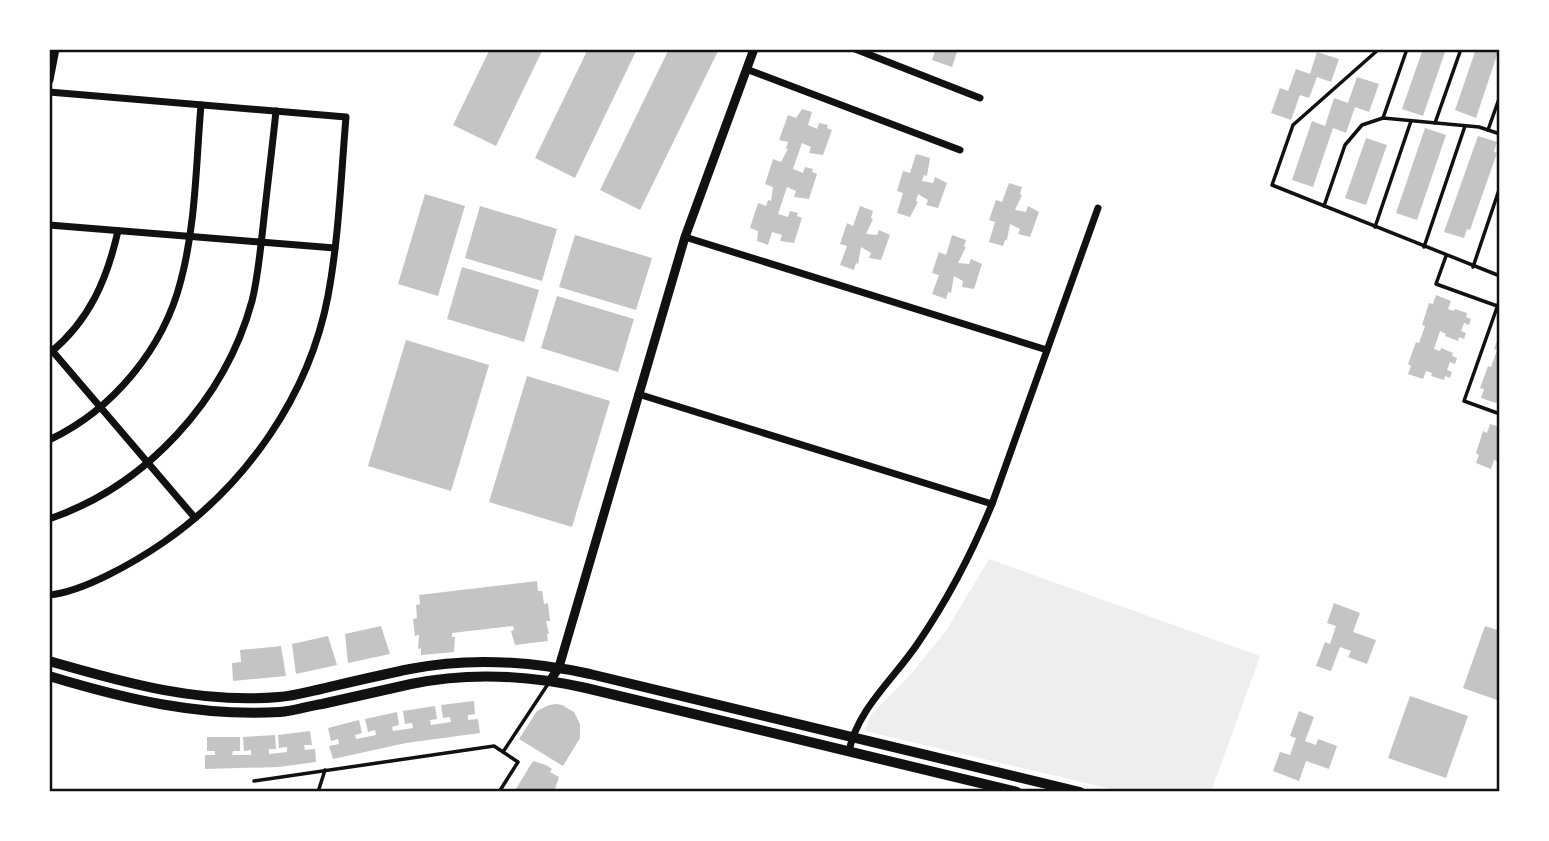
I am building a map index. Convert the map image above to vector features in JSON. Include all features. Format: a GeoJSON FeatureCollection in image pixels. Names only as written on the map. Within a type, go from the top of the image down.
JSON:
{"type":"FeatureCollection","features":[{"type":"Feature","properties":{"kind":"main road"},"geometry":{"type":"LineString","coordinates":[[49,661],[151,689],[198,696],[254,698],[282,697],[411,669],[462,662],[513,662],[559,667],[1080,792]]}},
{"type":"Feature","properties":{"kind":"main road"},"geometry":{"type":"LineString","coordinates":[[49,677],[139,702],[235,713],[284,712],[414,684],[463,677],[513,677],[550,681],[1017,792]]}},
{"type":"Feature","properties":{"kind":"street"},"geometry":{"type":"LineString","coordinates":[[49,80],[55,49]]}},
{"type":"Feature","properties":{"kind":"street"},"geometry":{"type":"LineString","coordinates":[[550,681],[559,667],[685,237],[754,49]]}},
{"type":"Feature","properties":{"kind":"street"},"geometry":{"type":"LineString","coordinates":[[855,49],[980,99]]}},
{"type":"Feature","properties":{"kind":"street"},"geometry":{"type":"LineString","coordinates":[[746,69],[960,150]]}},
{"type":"Feature","properties":{"kind":"street"},"geometry":{"type":"LineString","coordinates":[[49,92],[346,117],[335,248],[322,323],[295,391],[257,453],[234,482],[195,518],[150,552],[85,584],[49,595]]}},
{"type":"Feature","properties":{"kind":"street"},"geometry":{"type":"LineString","coordinates":[[49,440],[100,407],[125,383],[140,365],[164,326],[181,283],[190,236],[201,105]]}},
{"type":"Feature","properties":{"kind":"street"},"geometry":{"type":"LineString","coordinates":[[49,519],[111,489],[148,462],[180,432],[230,359],[257,281],[276,111]]}},
{"type":"Feature","properties":{"kind":"street"},"geometry":{"type":"LineString","coordinates":[[849,751],[852,737],[868,707],[939,611],[977,541],[1098,208]]}},
{"type":"Feature","properties":{"kind":"street"},"geometry":{"type":"LineString","coordinates":[[49,225],[335,248]]}},
{"type":"Feature","properties":{"kind":"street"},"geometry":{"type":"LineString","coordinates":[[118,230],[99,293],[82,321],[50,350],[195,518]]}},
{"type":"Feature","properties":{"kind":"street"},"geometry":{"type":"LineString","coordinates":[[685,237],[1047,350]]}},
{"type":"Feature","properties":{"kind":"street"},"geometry":{"type":"LineString","coordinates":[[638,394],[992,504]]}},
{"type":"Feature","properties":{"kind":"lane"},"geometry":{"type":"LineString","coordinates":[[1379,49],[1293,125],[1272,185],[1500,276]]}},
{"type":"Feature","properties":{"kind":"lane"},"geometry":{"type":"LineString","coordinates":[[1383,118],[1407,49]]}},
{"type":"Feature","properties":{"kind":"lane"},"geometry":{"type":"LineString","coordinates":[[1435,123],[1461,49]]}},
{"type":"Feature","properties":{"kind":"lane"},"geometry":{"type":"LineString","coordinates":[[1488,130],[1500,96]]}},
{"type":"Feature","properties":{"kind":"lane"},"geometry":{"type":"LineString","coordinates":[[1324,206],[1345,145],[1362,125],[1383,118],[1465,126],[1500,134]]}},
{"type":"Feature","properties":{"kind":"lane"},"geometry":{"type":"LineString","coordinates":[[1375,227],[1411,121]]}},
{"type":"Feature","properties":{"kind":"lane"},"geometry":{"type":"LineString","coordinates":[[1423,247],[1465,126]]}},
{"type":"Feature","properties":{"kind":"lane"},"geometry":{"type":"LineString","coordinates":[[1472,267],[1500,187]]}},
{"type":"Feature","properties":{"kind":"lane"},"geometry":{"type":"LineString","coordinates":[[1446,256],[1436,285],[1499,307]]}},
{"type":"Feature","properties":{"kind":"lane"},"geometry":{"type":"LineString","coordinates":[[1500,299],[1464,401],[1500,414]]}},
{"type":"Feature","properties":{"kind":"lane"},"geometry":{"type":"LineString","coordinates":[[503,752],[550,681]]}},
{"type":"Feature","properties":{"kind":"lane"},"geometry":{"type":"LineString","coordinates":[[254,781],[494,746],[518,762],[499,792]]}},
{"type":"Feature","properties":{"kind":"lane"},"geometry":{"type":"LineString","coordinates":[[318,792],[325,770]]}},
{"type":"Feature","properties":{"kind":"shaded area"},"geometry":{"type":"Polygon","coordinates":[[[989,559],[1260,656],[1211,792],[1124,792],[865,731],[871,715],[910,675],[946,631],[989,559]]]}},
{"type":"Feature","properties":{"kind":"building"},"geometry":{"type":"Polygon","coordinates":[[[490,49],[543,49],[496,146],[453,125],[490,49]]]}},
{"type":"Feature","properties":{"kind":"building"},"geometry":{"type":"Polygon","coordinates":[[[588,49],[637,49],[575,178],[535,158],[588,49]]]}},
{"type":"Feature","properties":{"kind":"building"},"geometry":{"type":"Polygon","coordinates":[[[669,49],[719,49],[640,210],[600,190],[669,49]]]}},
{"type":"Feature","properties":{"kind":"building"},"geometry":{"type":"Polygon","coordinates":[[[936,49],[958,49],[952,67],[932,60],[936,49]]]}},
{"type":"Feature","properties":{"kind":"building"},"geometry":{"type":"Polygon","coordinates":[[[1423,49],[1446,49],[1423,116],[1402,109],[1423,49]]]}},
{"type":"Feature","properties":{"kind":"building"},"geometry":{"type":"Polygon","coordinates":[[[1476,49],[1499,49],[1476,118],[1455,110],[1476,49]]]}},
{"type":"Feature","properties":{"kind":"building"},"geometry":{"type":"Polygon","coordinates":[[[1317,52],[1339,59],[1331,82],[1317,77],[1309,98],[1300,95],[1291,120],[1271,113],[1280,88],[1288,91],[1296,69],[1310,74],[1317,52]]]}},
{"type":"Feature","properties":{"kind":"building"},"geometry":{"type":"Polygon","coordinates":[[[1357,77],[1379,84],[1369,112],[1355,107],[1346,133],[1333,128],[1313,187],[1292,180],[1312,121],[1325,126],[1334,98],[1348,103],[1357,77]]]}},
{"type":"Feature","properties":{"kind":"building"},"geometry":{"type":"Polygon","coordinates":[[[802,109],[812,112],[808,125],[817,129],[819,123],[828,125],[827,128],[832,130],[823,155],[809,153],[811,147],[802,143],[793,169],[803,173],[805,167],[813,169],[812,172],[817,174],[809,199],[794,197],[796,191],[787,187],[778,214],[788,217],[790,211],[798,213],[797,216],[802,218],[794,243],[780,241],[782,235],[772,232],[768,245],[757,241],[758,231],[750,228],[758,203],[766,206],[768,200],[771,201],[773,187],[765,184],[773,159],[781,162],[788,149],[788,142],[779,140],[788,115],[796,118],[802,109]]]}},
{"type":"Feature","properties":{"kind":"building"},"geometry":{"type":"Polygon","coordinates":[[[1425,128],[1446,135],[1417,220],[1396,213],[1425,128]]]}},
{"type":"Feature","properties":{"kind":"building"},"geometry":{"type":"Polygon","coordinates":[[[1478,136],[1497,142],[1494,152],[1497,153],[1470,230],[1467,229],[1464,238],[1444,232],[1478,136]]]}},
{"type":"Feature","properties":{"kind":"building"},"geometry":{"type":"Polygon","coordinates":[[[1366,138],[1387,145],[1366,205],[1345,198],[1366,138]]]}},
{"type":"Feature","properties":{"kind":"building"},"geometry":{"type":"Polygon","coordinates":[[[916,154],[930,158],[927,176],[924,175],[922,181],[933,183],[935,177],[947,183],[938,208],[926,205],[928,200],[918,194],[918,202],[910,217],[897,213],[903,193],[897,191],[903,171],[910,173],[916,154]]]}},
{"type":"Feature","properties":{"kind":"building"},"geometry":{"type":"Polygon","coordinates":[[[1009,183],[1022,187],[1022,195],[1015,210],[1026,212],[1028,206],[1039,212],[1030,237],[1018,234],[1020,229],[1010,224],[1003,246],[989,242],[995,222],[989,220],[996,200],[1002,202],[1009,183]]]}},
{"type":"Feature","properties":{"kind":"building"},"geometry":{"type":"Polygon","coordinates":[[[425,194],[465,206],[438,296],[398,284],[425,194]]]}},
{"type":"Feature","properties":{"kind":"building"},"geometry":{"type":"Polygon","coordinates":[[[480,206],[557,229],[542,281],[465,258],[480,206]]]}},
{"type":"Feature","properties":{"kind":"building"},"geometry":{"type":"Polygon","coordinates":[[[860,206],[873,211],[873,219],[866,234],[877,235],[879,230],[890,235],[881,260],[869,258],[871,253],[861,247],[854,270],[840,265],[847,246],[840,244],[847,223],[853,226],[860,206]]]}},
{"type":"Feature","properties":{"kind":"building"},"geometry":{"type":"Polygon","coordinates":[[[575,235],[652,258],[636,310],[559,287],[575,235]]]}},
{"type":"Feature","properties":{"kind":"building"},"geometry":{"type":"Polygon","coordinates":[[[952,235],[966,240],[966,247],[958,263],[969,264],[971,259],[982,264],[974,289],[962,287],[963,281],[954,276],[951,293],[948,292],[946,299],[932,294],[939,275],[932,273],[939,252],[946,255],[952,235]]]}},
{"type":"Feature","properties":{"kind":"building"},"geometry":{"type":"Polygon","coordinates":[[[462,267],[539,290],[524,342],[447,319],[462,267]]]}},
{"type":"Feature","properties":{"kind":"building"},"geometry":{"type":"Polygon","coordinates":[[[1436,295],[1451,301],[1448,309],[1467,313],[1466,317],[1471,319],[1469,325],[1464,323],[1461,331],[1466,333],[1464,339],[1459,337],[1458,341],[1440,331],[1434,349],[1440,351],[1441,348],[1453,353],[1452,356],[1457,358],[1455,364],[1450,362],[1447,370],[1452,372],[1450,378],[1445,376],[1444,380],[1431,376],[1432,373],[1426,371],[1423,379],[1408,374],[1411,366],[1408,364],[1425,326],[1422,325],[1429,303],[1433,304],[1436,295]]]}},
{"type":"Feature","properties":{"kind":"building"},"geometry":{"type":"Polygon","coordinates":[[[557,296],[634,319],[618,372],[541,348],[557,296]]]}},
{"type":"Feature","properties":{"kind":"building"},"geometry":{"type":"Polygon","coordinates":[[[1500,333],[1500,395],[1496,403],[1481,398],[1484,389],[1480,388],[1488,366],[1491,367],[1500,333]]]}},
{"type":"Feature","properties":{"kind":"building"},"geometry":{"type":"Polygon","coordinates":[[[406,340],[489,365],[451,491],[368,466],[406,340]]]}},
{"type":"Feature","properties":{"kind":"building"},"geometry":{"type":"Polygon","coordinates":[[[527,376],[610,401],[572,527],[489,502],[527,376]]]}},
{"type":"Feature","properties":{"kind":"building"},"geometry":{"type":"Polygon","coordinates":[[[1490,424],[1500,427],[1500,462],[1494,460],[1491,469],[1476,463],[1479,455],[1476,453],[1483,431],[1487,433],[1490,424]]]}},
{"type":"Feature","properties":{"kind":"building"},"geometry":{"type":"Polygon","coordinates":[[[537,581],[544,604],[548,603],[548,641],[515,645],[511,631],[514,630],[513,626],[452,633],[452,637],[455,637],[454,652],[421,655],[421,648],[418,649],[419,635],[415,636],[413,619],[417,618],[416,605],[420,604],[419,595],[537,581]]]}},
{"type":"Feature","properties":{"kind":"building"},"geometry":{"type":"Polygon","coordinates":[[[1334,603],[1360,613],[1353,632],[1376,640],[1367,664],[1348,657],[1351,651],[1340,647],[1331,671],[1316,666],[1325,642],[1330,644],[1336,626],[1327,623],[1334,603]]]}},
{"type":"Feature","properties":{"kind":"building"},"geometry":{"type":"Polygon","coordinates":[[[381,626],[390,654],[348,663],[345,634],[381,626]]]}},
{"type":"Feature","properties":{"kind":"building"},"geometry":{"type":"Polygon","coordinates":[[[1485,626],[1500,631],[1500,701],[1463,688],[1485,626]]]}},
{"type":"Feature","properties":{"kind":"building"},"geometry":{"type":"Polygon","coordinates":[[[328,636],[337,665],[296,674],[292,644],[328,636]]]}},
{"type":"Feature","properties":{"kind":"building"},"geometry":{"type":"Polygon","coordinates":[[[281,646],[286,676],[233,681],[232,663],[241,662],[240,650],[281,646]]]}},
{"type":"Feature","properties":{"kind":"building"},"geometry":{"type":"Polygon","coordinates":[[[1410,696],[1468,716],[1446,778],[1388,758],[1410,696]]]}},
{"type":"Feature","properties":{"kind":"building"},"geometry":{"type":"Polygon","coordinates":[[[474,701],[475,714],[468,715],[468,720],[478,719],[480,733],[406,743],[333,759],[329,746],[339,744],[338,739],[331,741],[328,728],[359,720],[362,733],[355,735],[356,739],[376,735],[375,730],[368,732],[365,719],[397,712],[399,725],[392,727],[393,731],[413,728],[412,723],[405,724],[403,711],[435,706],[437,719],[430,720],[431,725],[451,722],[450,717],[443,718],[441,705],[474,701]]]}},
{"type":"Feature","properties":{"kind":"building"},"geometry":{"type":"Polygon","coordinates":[[[556,704],[574,712],[580,724],[580,738],[563,766],[519,739],[537,711],[556,704]]]}},
{"type":"Feature","properties":{"kind":"building"},"geometry":{"type":"Polygon","coordinates":[[[1299,711],[1314,717],[1305,741],[1316,745],[1318,739],[1337,746],[1329,769],[1306,761],[1299,781],[1273,771],[1280,752],[1290,755],[1296,738],[1290,736],[1299,711]]]}},
{"type":"Feature","properties":{"kind":"building"},"geometry":{"type":"Polygon","coordinates":[[[310,731],[312,745],[304,745],[305,750],[315,749],[316,762],[279,767],[205,769],[205,755],[215,755],[215,751],[207,751],[207,737],[240,737],[240,751],[233,751],[232,755],[251,755],[251,750],[244,751],[243,737],[275,735],[276,749],[269,749],[269,754],[287,752],[287,747],[279,748],[278,735],[310,731]]]}},
{"type":"Feature","properties":{"kind":"building"},"geometry":{"type":"Polygon","coordinates":[[[533,761],[546,765],[552,769],[550,772],[559,777],[554,792],[514,792],[533,761]]]}}]}
